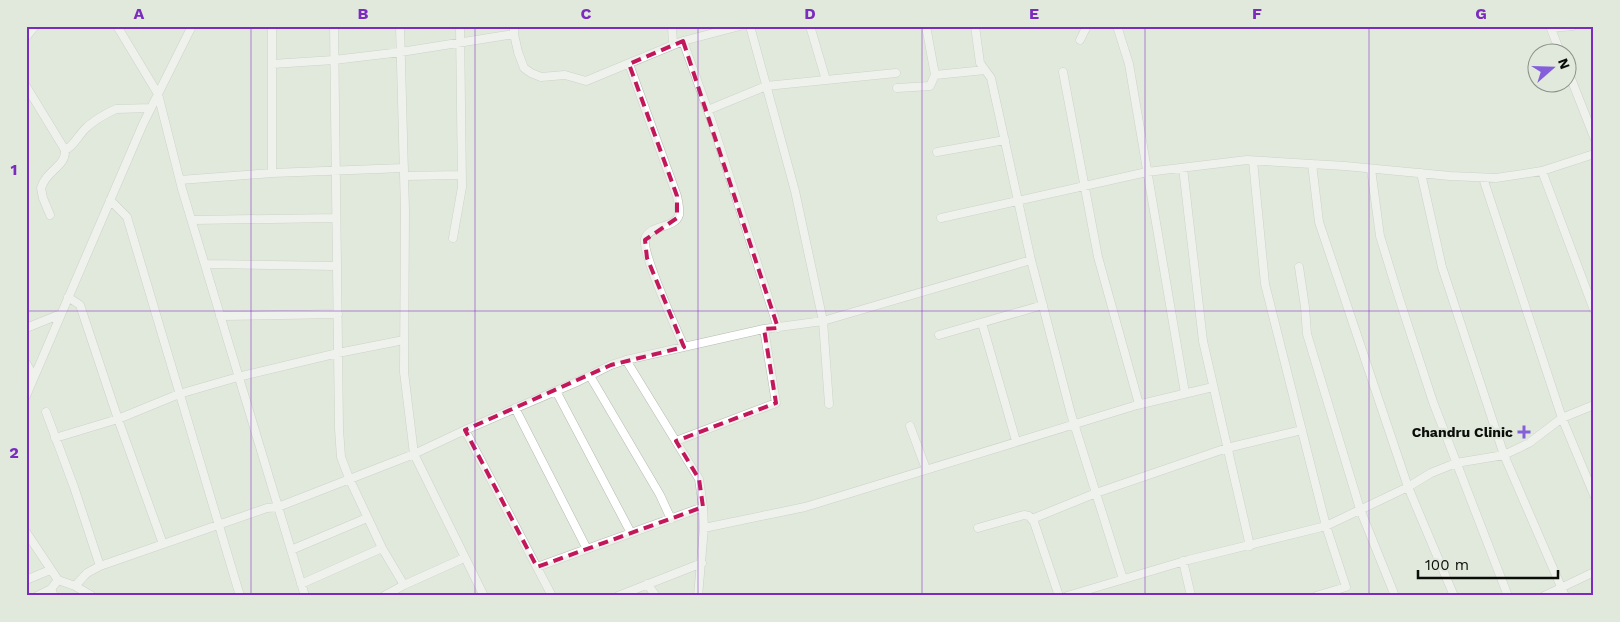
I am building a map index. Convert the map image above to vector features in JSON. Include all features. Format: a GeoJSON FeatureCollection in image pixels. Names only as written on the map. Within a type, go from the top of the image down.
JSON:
{"type":"FeatureCollection","features":[{"type":"Feature","properties":{"kind":"street"},"geometry":{"type":"LineString","coordinates":[[26,37],[34,26]]}},
{"type":"Feature","properties":{"kind":"street"},"geometry":{"type":"LineString","coordinates":[[117,26],[158,94],[180,180],[305,596]]}},
{"type":"Feature","properties":{"kind":"street"},"geometry":{"type":"LineString","coordinates":[[183,26],[188,34]]}},
{"type":"Feature","properties":{"kind":"street"},"geometry":{"type":"LineString","coordinates":[[26,396],[30,378],[61,314],[151,108],[192,26]]}},
{"type":"Feature","properties":{"kind":"street"},"geometry":{"type":"LineString","coordinates":[[272,26],[272,173]]}},
{"type":"Feature","properties":{"kind":"street"},"geometry":{"type":"LineString","coordinates":[[334,26],[338,429],[341,457],[367,518],[404,585]]}},
{"type":"Feature","properties":{"kind":"street"},"geometry":{"type":"LineString","coordinates":[[400,26],[404,172],[404,372],[414,454],[484,596]]}},
{"type":"Feature","properties":{"kind":"street"},"geometry":{"type":"LineString","coordinates":[[453,238],[462,187],[460,26]]}},
{"type":"Feature","properties":{"kind":"street"},"geometry":{"type":"LineString","coordinates":[[672,26],[673,45]]}},
{"type":"Feature","properties":{"kind":"street"},"geometry":{"type":"LineString","coordinates":[[272,64],[334,60],[401,52],[514,30],[524,68],[531,73],[541,76],[565,75],[586,82],[683,41],[724,28],[740,26]]}},
{"type":"Feature","properties":{"kind":"street"},"geometry":{"type":"LineString","coordinates":[[750,26],[795,191],[823,321],[829,404]]}},
{"type":"Feature","properties":{"kind":"street"},"geometry":{"type":"LineString","coordinates":[[810,26],[826,80]]}},
{"type":"Feature","properties":{"kind":"street"},"geometry":{"type":"LineString","coordinates":[[897,88],[930,86],[935,75],[926,26]]}},
{"type":"Feature","properties":{"kind":"street"},"geometry":{"type":"LineString","coordinates":[[975,26],[980,63],[991,78],[1031,260],[1074,423],[1123,579]]}},
{"type":"Feature","properties":{"kind":"street"},"geometry":{"type":"LineString","coordinates":[[1080,40],[1087,26]]}},
{"type":"Feature","properties":{"kind":"street"},"geometry":{"type":"LineString","coordinates":[[1117,26],[1129,64],[1185,393]]}},
{"type":"Feature","properties":{"kind":"street"},"geometry":{"type":"LineString","coordinates":[[1556,42],[1550,27],[1573,26]]}},
{"type":"Feature","properties":{"kind":"street"},"geometry":{"type":"LineString","coordinates":[[683,41],[708,110],[778,328]]}},
{"type":"Feature","properties":{"kind":"street"},"geometry":{"type":"LineString","coordinates":[[629,64],[677,196],[679,213],[677,218],[647,234],[645,240],[647,258],[684,347]]}},
{"type":"Feature","properties":{"kind":"street"},"geometry":{"type":"LineString","coordinates":[[935,75],[985,70]]}},
{"type":"Feature","properties":{"kind":"street"},"geometry":{"type":"LineString","coordinates":[[1063,72],[1098,256],[1139,404]]}},
{"type":"Feature","properties":{"kind":"street"},"geometry":{"type":"LineString","coordinates":[[708,110],[766,86],[896,73]]}},
{"type":"Feature","properties":{"kind":"street"},"geometry":{"type":"LineString","coordinates":[[26,86],[65,150],[63,161],[52,170],[41,188],[50,215]]}},
{"type":"Feature","properties":{"kind":"street"},"geometry":{"type":"LineString","coordinates":[[1576,92],[1594,137]]}},
{"type":"Feature","properties":{"kind":"street"},"geometry":{"type":"LineString","coordinates":[[65,150],[69,148],[86,128],[110,111],[116,109],[151,108]]}},
{"type":"Feature","properties":{"kind":"street"},"geometry":{"type":"LineString","coordinates":[[937,152],[1005,140]]}},
{"type":"Feature","properties":{"kind":"street"},"geometry":{"type":"LineString","coordinates":[[941,218],[1147,172],[1253,161],[1496,178],[1542,171],[1594,154]]}},
{"type":"Feature","properties":{"kind":"street"},"geometry":{"type":"LineString","coordinates":[[1253,161],[1265,284],[1326,526],[1346,587],[1321,595]]}},
{"type":"Feature","properties":{"kind":"street"},"geometry":{"type":"LineString","coordinates":[[1312,164],[1319,222],[1408,487],[1454,596]]}},
{"type":"Feature","properties":{"kind":"street"},"geometry":{"type":"LineString","coordinates":[[1183,168],[1203,341],[1250,546]]}},
{"type":"Feature","properties":{"kind":"street"},"geometry":{"type":"LineString","coordinates":[[1371,169],[1380,236],[1433,402],[1508,596]]}},
{"type":"Feature","properties":{"kind":"street"},"geometry":{"type":"LineString","coordinates":[[180,180],[272,173],[335,171],[462,175]]}},
{"type":"Feature","properties":{"kind":"street"},"geometry":{"type":"LineString","coordinates":[[1542,171],[1594,310]]}},
{"type":"Feature","properties":{"kind":"street"},"geometry":{"type":"LineString","coordinates":[[1421,173],[1442,267],[1504,455],[1565,596]]}},
{"type":"Feature","properties":{"kind":"street"},"geometry":{"type":"LineString","coordinates":[[1482,178],[1562,418],[1594,495]]}},
{"type":"Feature","properties":{"kind":"street"},"geometry":{"type":"LineString","coordinates":[[110,200],[127,217],[240,596]]}},
{"type":"Feature","properties":{"kind":"street"},"geometry":{"type":"LineString","coordinates":[[192,220],[336,218]]}},
{"type":"Feature","properties":{"kind":"street"},"geometry":{"type":"LineString","coordinates":[[75,586],[87,573],[100,566],[267,508],[278,507],[414,454],[611,365],[764,329],[823,321],[1031,260]]}},
{"type":"Feature","properties":{"kind":"street"},"geometry":{"type":"LineString","coordinates":[[206,264],[337,266]]}},
{"type":"Feature","properties":{"kind":"street"},"geometry":{"type":"LineString","coordinates":[[1299,267],[1307,334],[1360,509],[1396,596]]}},
{"type":"Feature","properties":{"kind":"street"},"geometry":{"type":"LineString","coordinates":[[68,297],[80,305],[118,419],[164,544]]}},
{"type":"Feature","properties":{"kind":"street"},"geometry":{"type":"LineString","coordinates":[[939,335],[1043,305]]}},
{"type":"Feature","properties":{"kind":"street"},"geometry":{"type":"LineString","coordinates":[[26,328],[61,314]]}},
{"type":"Feature","properties":{"kind":"street"},"geometry":{"type":"LineString","coordinates":[[220,316],[338,314]]}},
{"type":"Feature","properties":{"kind":"street"},"geometry":{"type":"LineString","coordinates":[[982,323],[1016,442]]}},
{"type":"Feature","properties":{"kind":"street"},"geometry":{"type":"LineString","coordinates":[[676,441],[776,403],[764,329]]}},
{"type":"Feature","properties":{"kind":"street"},"geometry":{"type":"LineString","coordinates":[[55,438],[118,419],[179,394],[238,377],[338,353],[404,340]]}},
{"type":"Feature","properties":{"kind":"street"},"geometry":{"type":"LineString","coordinates":[[626,360],[699,480],[704,528],[698,596]]}},
{"type":"Feature","properties":{"kind":"street"},"geometry":{"type":"LineString","coordinates":[[26,363],[30,378]]}},
{"type":"Feature","properties":{"kind":"street"},"geometry":{"type":"LineString","coordinates":[[590,376],[660,495],[671,518]]}},
{"type":"Feature","properties":{"kind":"street"},"geometry":{"type":"LineString","coordinates":[[704,528],[805,507],[1074,423],[1139,404],[1213,387]]}},
{"type":"Feature","properties":{"kind":"street"},"geometry":{"type":"LineString","coordinates":[[556,391],[631,533]]}},
{"type":"Feature","properties":{"kind":"street"},"geometry":{"type":"LineString","coordinates":[[1067,596],[1182,561],[1326,526],[1431,474],[1456,464],[1504,455],[1529,442],[1562,418],[1594,405]]}},
{"type":"Feature","properties":{"kind":"street"},"geometry":{"type":"LineString","coordinates":[[515,408],[588,549]]}},
{"type":"Feature","properties":{"kind":"street"},"geometry":{"type":"LineString","coordinates":[[46,412],[74,487],[100,566]]}},
{"type":"Feature","properties":{"kind":"street"},"geometry":{"type":"LineString","coordinates":[[910,426],[926,469]]}},
{"type":"Feature","properties":{"kind":"street"},"geometry":{"type":"LineString","coordinates":[[465,430],[552,596]]}},
{"type":"Feature","properties":{"kind":"street"},"geometry":{"type":"LineString","coordinates":[[1032,519],[1096,493],[1228,448],[1302,430]]}},
{"type":"Feature","properties":{"kind":"street"},"geometry":{"type":"LineString","coordinates":[[537,567],[703,507]]}},
{"type":"Feature","properties":{"kind":"street"},"geometry":{"type":"LineString","coordinates":[[978,528],[1024,515],[1029,516],[1032,519],[1059,596]]}},
{"type":"Feature","properties":{"kind":"street"},"geometry":{"type":"LineString","coordinates":[[291,550],[367,518]]}},
{"type":"Feature","properties":{"kind":"street"},"geometry":{"type":"LineString","coordinates":[[27,535],[58,580],[75,586],[92,596]]}},
{"type":"Feature","properties":{"kind":"street"},"geometry":{"type":"LineString","coordinates":[[301,584],[382,548]]}},
{"type":"Feature","properties":{"kind":"street"},"geometry":{"type":"LineString","coordinates":[[384,596],[464,558]]}},
{"type":"Feature","properties":{"kind":"street"},"geometry":{"type":"LineString","coordinates":[[1182,561],[1191,596]]}},
{"type":"Feature","properties":{"kind":"street"},"geometry":{"type":"LineString","coordinates":[[621,595],[702,563]]}},
{"type":"Feature","properties":{"kind":"street"},"geometry":{"type":"LineString","coordinates":[[26,580],[50,570]]}},
{"type":"Feature","properties":{"kind":"street"},"geometry":{"type":"LineString","coordinates":[[1544,596],[1594,572]]}},
{"type":"Feature","properties":{"kind":"street"},"geometry":{"type":"LineString","coordinates":[[37,596],[52,592],[58,580]]}},
{"type":"Feature","properties":{"kind":"street"},"geometry":{"type":"LineString","coordinates":[[647,584],[656,596]]}},
{"type":"Feature","properties":{"kind":"highlighted area"},"geometry":{"type":"Polygon","coordinates":[[[683,41],[778,328],[764,329],[776,403],[676,441],[699,479],[703,507],[537,567],[465,430],[611,365],[684,347],[647,258],[645,240],[677,218],[677,196],[629,64],[683,41]]]}},
{"type":"Feature","properties":{"kind":"place","name":"Chandru Clinic"},"geometry":{"type":"Point","coordinates":[1524,432]}}]}
